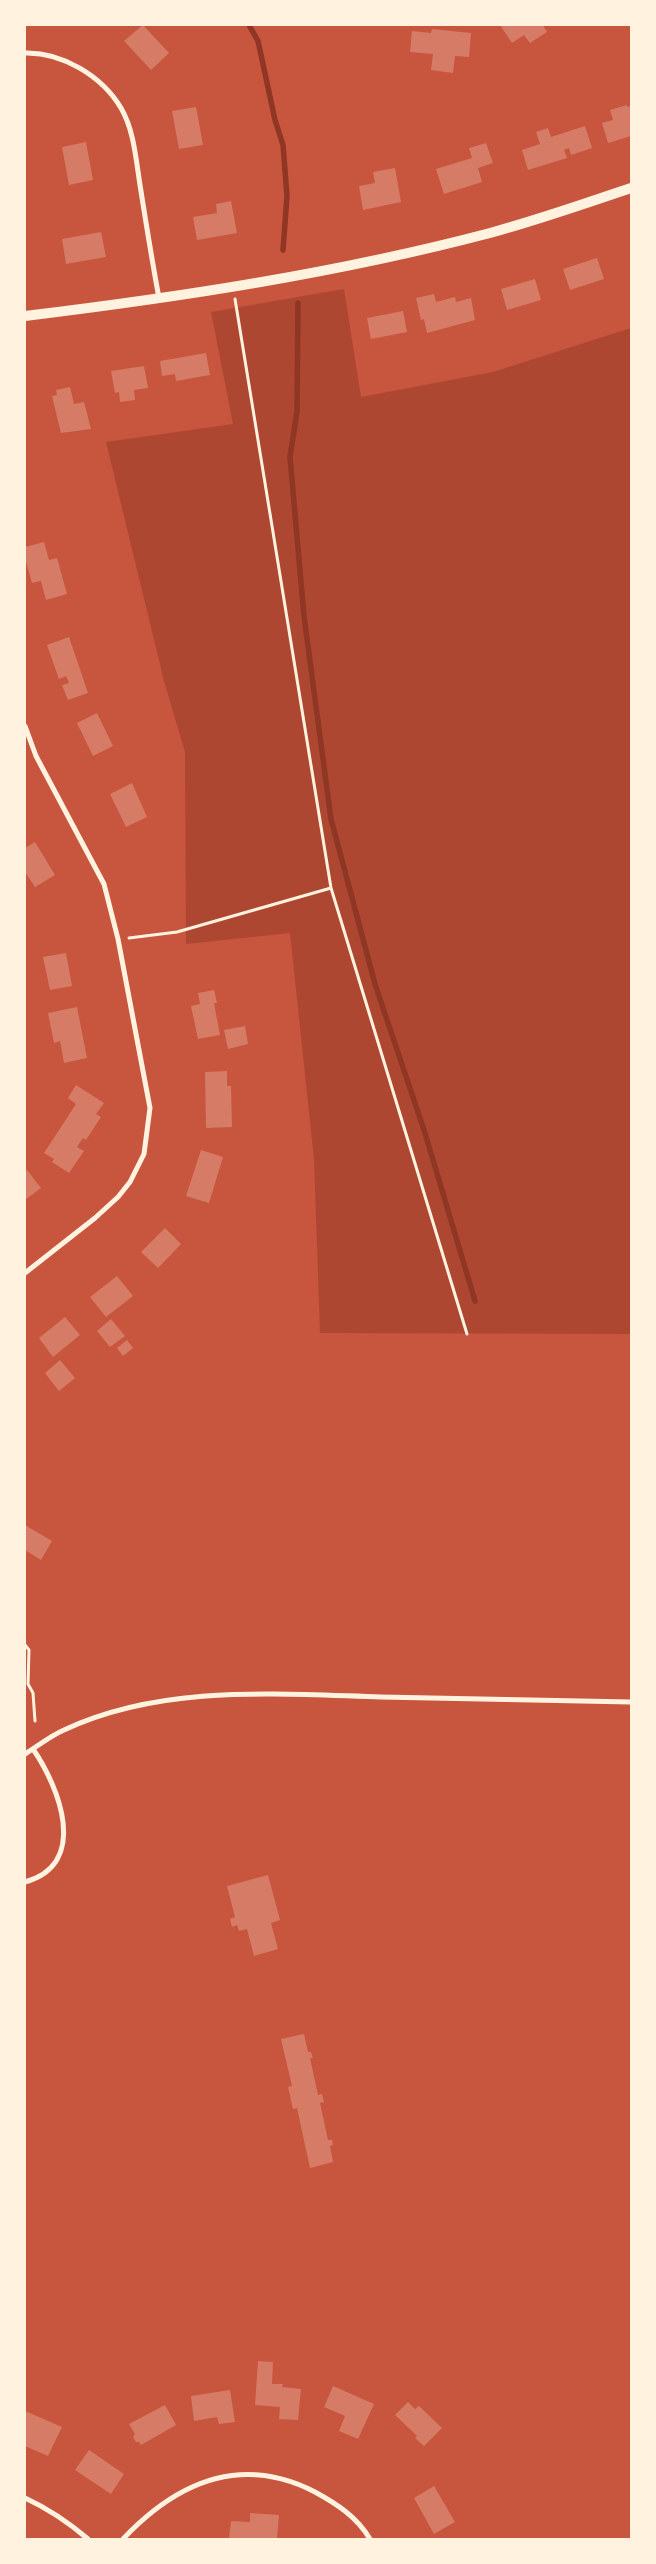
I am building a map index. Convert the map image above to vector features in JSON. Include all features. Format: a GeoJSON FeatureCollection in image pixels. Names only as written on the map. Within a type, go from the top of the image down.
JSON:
{"type":"FeatureCollection","features":[{"type":"Feature","properties":{"kind":"main road"},"geometry":{"type":"LineString","coordinates":[[25,316],[159,299],[436,246],[491,233],[631,188]]}},
{"type":"Feature","properties":{"kind":"street"},"geometry":{"type":"LineString","coordinates":[[25,53],[51,57],[87,72],[100,82],[121,108],[134,151],[159,299]]}},
{"type":"Feature","properties":{"kind":"street"},"geometry":{"type":"LineString","coordinates":[[25,726],[36,756],[104,884],[118,939],[150,1108],[144,1154],[130,1182],[118,1197],[25,1273]]}},
{"type":"Feature","properties":{"kind":"street"},"geometry":{"type":"LineString","coordinates":[[25,1754],[63,1730],[88,1721],[117,1711],[182,1698],[248,1693],[631,1702]]}},
{"type":"Feature","properties":{"kind":"street"},"geometry":{"type":"LineString","coordinates":[[25,1882],[44,1874],[54,1866],[60,1858],[63,1846],[60,1808],[52,1781],[49,1772],[33,1749]]}},
{"type":"Feature","properties":{"kind":"street"},"geometry":{"type":"LineString","coordinates":[[123,2539],[163,2504],[179,2494],[230,2474],[249,2473],[301,2485],[332,2501],[356,2521],[370,2539]]}},
{"type":"Feature","properties":{"kind":"street"},"geometry":{"type":"LineString","coordinates":[[25,2498],[44,2506],[69,2522],[88,2539]]}},
{"type":"Feature","properties":{"kind":"path"},"geometry":{"type":"LineString","coordinates":[[233,286],[331,888],[467,1334]]}},
{"type":"Feature","properties":{"kind":"path"},"geometry":{"type":"LineString","coordinates":[[118,939],[177,932],[331,888]]}},
{"type":"Feature","properties":{"kind":"path"},"geometry":{"type":"LineString","coordinates":[[25,1645],[29,1650],[28,1684],[33,1692],[35,1721]]}},
{"type":"Feature","properties":{"kind":"shaded area"},"geometry":{"type":"Polygon","coordinates":[[[344,289],[361,397],[493,372],[631,328],[631,1334],[320,1333],[314,1159],[290,933],[186,944],[185,752],[164,681],[106,442],[233,424],[211,312],[344,289]]]}},
{"type":"Feature","properties":{"kind":"building"},"geometry":{"type":"Polygon","coordinates":[[[143,25],[169,53],[151,70],[124,41],[143,25]]]}},
{"type":"Feature","properties":{"kind":"building"},"geometry":{"type":"Polygon","coordinates":[[[500,25],[543,25],[547,32],[530,43],[524,35],[512,43],[500,25]]]}},
{"type":"Feature","properties":{"kind":"building"},"geometry":{"type":"Polygon","coordinates":[[[432,29],[471,33],[469,57],[455,56],[453,73],[431,70],[433,54],[410,52],[412,31],[431,33],[432,29]]]}},
{"type":"Feature","properties":{"kind":"building"},"geometry":{"type":"Polygon","coordinates":[[[627,105],[627,107],[631,106],[631,136],[608,143],[602,123],[613,120],[610,110],[627,105]]]}},
{"type":"Feature","properties":{"kind":"building"},"geometry":{"type":"Polygon","coordinates":[[[196,107],[203,145],[179,149],[172,111],[196,107]]]}},
{"type":"Feature","properties":{"kind":"building"},"geometry":{"type":"Polygon","coordinates":[[[585,126],[592,148],[571,155],[569,148],[564,150],[567,158],[528,170],[522,150],[540,144],[536,132],[548,128],[551,137],[585,126]]]}},
{"type":"Feature","properties":{"kind":"building"},"geometry":{"type":"Polygon","coordinates":[[[86,142],[93,180],[69,185],[62,147],[86,142]]]}},
{"type":"Feature","properties":{"kind":"building"},"geometry":{"type":"Polygon","coordinates":[[[486,143],[493,163],[478,168],[482,182],[444,194],[436,169],[472,158],[469,148],[486,143]]]}},
{"type":"Feature","properties":{"kind":"building"},"geometry":{"type":"Polygon","coordinates":[[[395,168],[401,202],[363,210],[359,186],[375,183],[373,172],[395,168]]]}},
{"type":"Feature","properties":{"kind":"building"},"geometry":{"type":"Polygon","coordinates":[[[231,201],[237,233],[197,240],[193,217],[217,213],[216,204],[231,201]]]}},
{"type":"Feature","properties":{"kind":"building"},"geometry":{"type":"Polygon","coordinates":[[[101,232],[106,257],[66,264],[62,239],[101,232]]]}},
{"type":"Feature","properties":{"kind":"building"},"geometry":{"type":"Polygon","coordinates":[[[597,258],[604,279],[570,290],[563,269],[597,258]]]}},
{"type":"Feature","properties":{"kind":"building"},"geometry":{"type":"Polygon","coordinates":[[[535,279],[541,300],[507,310],[501,289],[535,279]]]}},
{"type":"Feature","properties":{"kind":"building"},"geometry":{"type":"Polygon","coordinates":[[[434,294],[436,302],[455,297],[456,302],[471,298],[475,320],[427,333],[424,319],[421,320],[416,298],[434,294]]]}},
{"type":"Feature","properties":{"kind":"building"},"geometry":{"type":"Polygon","coordinates":[[[403,311],[407,332],[371,339],[367,318],[403,311]]]}},
{"type":"Feature","properties":{"kind":"building"},"geometry":{"type":"Polygon","coordinates":[[[206,353],[210,375],[176,381],[175,374],[162,376],[160,361],[206,353]]]}},
{"type":"Feature","properties":{"kind":"building"},"geometry":{"type":"Polygon","coordinates":[[[144,366],[148,388],[134,390],[135,400],[120,402],[119,392],[115,393],[111,371],[144,366]]]}},
{"type":"Feature","properties":{"kind":"building"},"geometry":{"type":"Polygon","coordinates":[[[70,387],[74,404],[84,402],[91,429],[61,433],[52,396],[57,395],[56,390],[70,387]]]}},
{"type":"Feature","properties":{"kind":"building"},"geometry":{"type":"Polygon","coordinates":[[[44,542],[49,560],[57,558],[67,594],[46,600],[41,581],[32,583],[25,558],[25,547],[44,542]]]}},
{"type":"Feature","properties":{"kind":"building"},"geometry":{"type":"Polygon","coordinates":[[[69,637],[88,693],[68,700],[62,685],[69,683],[66,676],[59,679],[47,645],[69,637]]]}},
{"type":"Feature","properties":{"kind":"building"},"geometry":{"type":"Polygon","coordinates":[[[97,713],[113,746],[93,756],[77,723],[97,713]]]}},
{"type":"Feature","properties":{"kind":"building"},"geometry":{"type":"Polygon","coordinates":[[[132,783],[147,817],[126,827],[110,794],[132,783]]]}},
{"type":"Feature","properties":{"kind":"building"},"geometry":{"type":"Polygon","coordinates":[[[35,842],[55,875],[35,887],[25,872],[25,848],[35,842]]]}},
{"type":"Feature","properties":{"kind":"building"},"geometry":{"type":"Polygon","coordinates":[[[66,953],[72,986],[50,990],[43,957],[66,953]]]}},
{"type":"Feature","properties":{"kind":"building"},"geometry":{"type":"Polygon","coordinates":[[[214,990],[217,1003],[214,1003],[220,1035],[198,1039],[191,1006],[200,1004],[198,993],[214,990]]]}},
{"type":"Feature","properties":{"kind":"building"},"geometry":{"type":"Polygon","coordinates":[[[77,1007],[87,1058],[64,1063],[60,1041],[54,1043],[48,1013],[77,1007]]]}},
{"type":"Feature","properties":{"kind":"building"},"geometry":{"type":"Polygon","coordinates":[[[245,1026],[248,1044],[228,1049],[224,1030],[245,1026]]]}},
{"type":"Feature","properties":{"kind":"building"},"geometry":{"type":"Polygon","coordinates":[[[227,1071],[227,1086],[231,1086],[232,1127],[206,1128],[205,1072],[227,1071]]]}},
{"type":"Feature","properties":{"kind":"building"},"geometry":{"type":"Polygon","coordinates":[[[76,1085],[104,1103],[96,1114],[101,1117],[86,1140],[83,1138],[77,1147],[84,1151],[69,1173],[52,1162],[54,1159],[44,1153],[76,1104],[68,1098],[76,1085]]]}},
{"type":"Feature","properties":{"kind":"building"},"geometry":{"type":"Polygon","coordinates":[[[201,1150],[223,1157],[209,1203],[186,1196],[201,1150]]]}},
{"type":"Feature","properties":{"kind":"building"},"geometry":{"type":"Polygon","coordinates":[[[27,1170],[41,1188],[25,1200],[25,1172],[27,1170]]]}},
{"type":"Feature","properties":{"kind":"building"},"geometry":{"type":"Polygon","coordinates":[[[165,1228],[181,1244],[158,1268],[141,1252],[165,1228]]]}},
{"type":"Feature","properties":{"kind":"building"},"geometry":{"type":"Polygon","coordinates":[[[117,1276],[133,1296],[106,1317],[90,1297],[117,1276]]]}},
{"type":"Feature","properties":{"kind":"building"},"geometry":{"type":"Polygon","coordinates":[[[65,1317],[80,1335],[53,1357],[39,1338],[65,1317]]]}},
{"type":"Feature","properties":{"kind":"building"},"geometry":{"type":"Polygon","coordinates":[[[111,1319],[125,1336],[110,1347],[97,1331],[111,1319]]]}},
{"type":"Feature","properties":{"kind":"building"},"geometry":{"type":"Polygon","coordinates":[[[127,1340],[133,1348],[123,1356],[117,1348],[127,1340]]]}},
{"type":"Feature","properties":{"kind":"building"},"geometry":{"type":"Polygon","coordinates":[[[60,1360],[75,1378],[59,1391],[45,1373],[60,1360]]]}},
{"type":"Feature","properties":{"kind":"building"},"geometry":{"type":"Polygon","coordinates":[[[25,1525],[52,1541],[41,1560],[25,1550],[25,1525]]]}},
{"type":"Feature","properties":{"kind":"building"},"geometry":{"type":"Polygon","coordinates":[[[268,1875],[280,1920],[271,1923],[278,1949],[254,1956],[247,1929],[239,1931],[237,1925],[232,1927],[230,1919],[235,1917],[227,1886],[268,1875]]]}},
{"type":"Feature","properties":{"kind":"building"},"geometry":{"type":"Polygon","coordinates":[[[304,2034],[308,2052],[311,2052],[313,2058],[310,2058],[318,2095],[322,2094],[324,2102],[320,2103],[328,2140],[332,2140],[333,2145],[330,2146],[333,2162],[310,2168],[297,2108],[293,2109],[288,2087],[292,2086],[281,2039],[304,2034]]]}},
{"type":"Feature","properties":{"kind":"building"},"geometry":{"type":"Polygon","coordinates":[[[258,2361],[273,2362],[272,2384],[283,2384],[282,2387],[301,2389],[298,2420],[279,2419],[280,2407],[255,2405],[258,2361]]]}},
{"type":"Feature","properties":{"kind":"building"},"geometry":{"type":"Polygon","coordinates":[[[333,2386],[374,2404],[358,2439],[339,2431],[345,2416],[324,2407],[333,2386]]]}},
{"type":"Feature","properties":{"kind":"building"},"geometry":{"type":"Polygon","coordinates":[[[230,2390],[235,2422],[219,2424],[217,2417],[194,2421],[191,2396],[230,2390]]]}},
{"type":"Feature","properties":{"kind":"building"},"geometry":{"type":"Polygon","coordinates":[[[408,2402],[415,2409],[419,2406],[442,2428],[424,2446],[415,2438],[417,2436],[395,2415],[408,2402]]]}},
{"type":"Feature","properties":{"kind":"building"},"geometry":{"type":"Polygon","coordinates":[[[165,2405],[176,2425],[141,2445],[139,2442],[136,2442],[133,2437],[135,2434],[129,2424],[165,2405]]]}},
{"type":"Feature","properties":{"kind":"building"},"geometry":{"type":"Polygon","coordinates":[[[25,2411],[62,2427],[48,2456],[25,2446],[25,2411]]]}},
{"type":"Feature","properties":{"kind":"building"},"geometry":{"type":"Polygon","coordinates":[[[89,2450],[124,2474],[111,2494],[75,2470],[89,2450]]]}},
{"type":"Feature","properties":{"kind":"building"},"geometry":{"type":"Polygon","coordinates":[[[434,2486],[455,2522],[434,2534],[414,2498],[434,2486]]]}},
{"type":"Feature","properties":{"kind":"building"},"geometry":{"type":"Polygon","coordinates":[[[250,2513],[279,2515],[277,2539],[229,2539],[231,2521],[250,2522],[250,2513]]]}},
{"type":"Feature","properties":{"kind":"waterway"},"geometry":{"type":"LineString","coordinates":[[249,25],[258,41],[275,120],[283,145],[287,196],[283,250]]}},
{"type":"Feature","properties":{"kind":"waterway"},"geometry":{"type":"LineString","coordinates":[[298,303],[297,412],[290,457],[304,616],[331,819],[375,984],[425,1133],[475,1301]]}}]}
